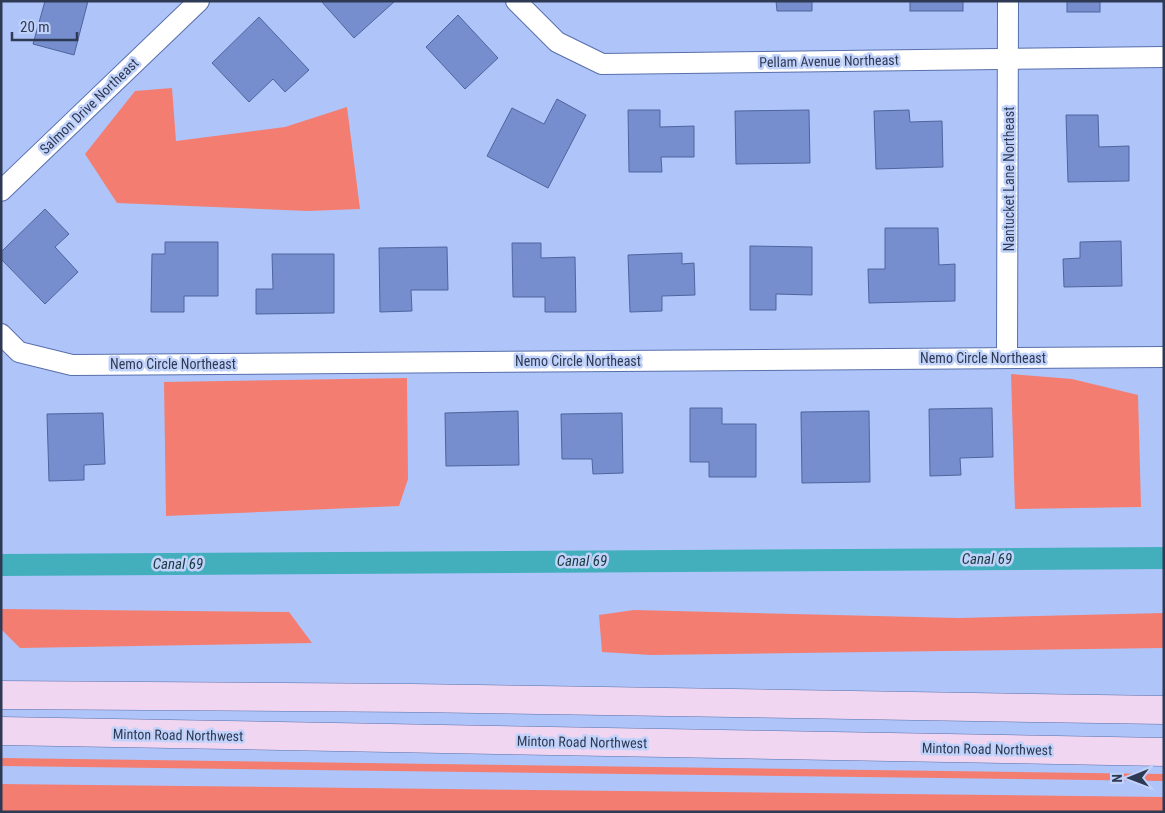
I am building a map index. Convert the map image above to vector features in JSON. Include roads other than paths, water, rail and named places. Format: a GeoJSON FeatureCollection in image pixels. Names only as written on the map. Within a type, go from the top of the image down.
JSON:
{"type":"FeatureCollection","features":[{"type":"Feature","properties":{"kind":"main road"},"geometry":{"type":"LineString","coordinates":[[1,695],[422,698],[1164,710]]}},
{"type":"Feature","properties":{"kind":"main road","name":"Minton Road Northwest"},"geometry":{"type":"LineString","coordinates":[[1,732],[1164,752]]}},
{"type":"Feature","properties":{"kind":"street","name":"Salmon Drive Northeast"},"geometry":{"type":"LineString","coordinates":[[1,191],[199,1]]}},
{"type":"Feature","properties":{"kind":"street","name":"Pellam Avenue Northeast"},"geometry":{"type":"LineString","coordinates":[[516,1],[557,42],[602,64],[1009,58],[1164,58]]}},
{"type":"Feature","properties":{"kind":"street","name":"Nantucket Lane Northeast"},"geometry":{"type":"LineString","coordinates":[[1007,357],[1008,1]]}},
{"type":"Feature","properties":{"kind":"street","name":"Nemo Circle Northeast"},"geometry":{"type":"LineString","coordinates":[[1,334],[19,352],[72,365],[1164,356]]}},
{"type":"Feature","properties":{"kind":"waterway","name":"Canal 69"},"geometry":{"type":"LineString","coordinates":[[1,565],[1164,558]]}}]}
